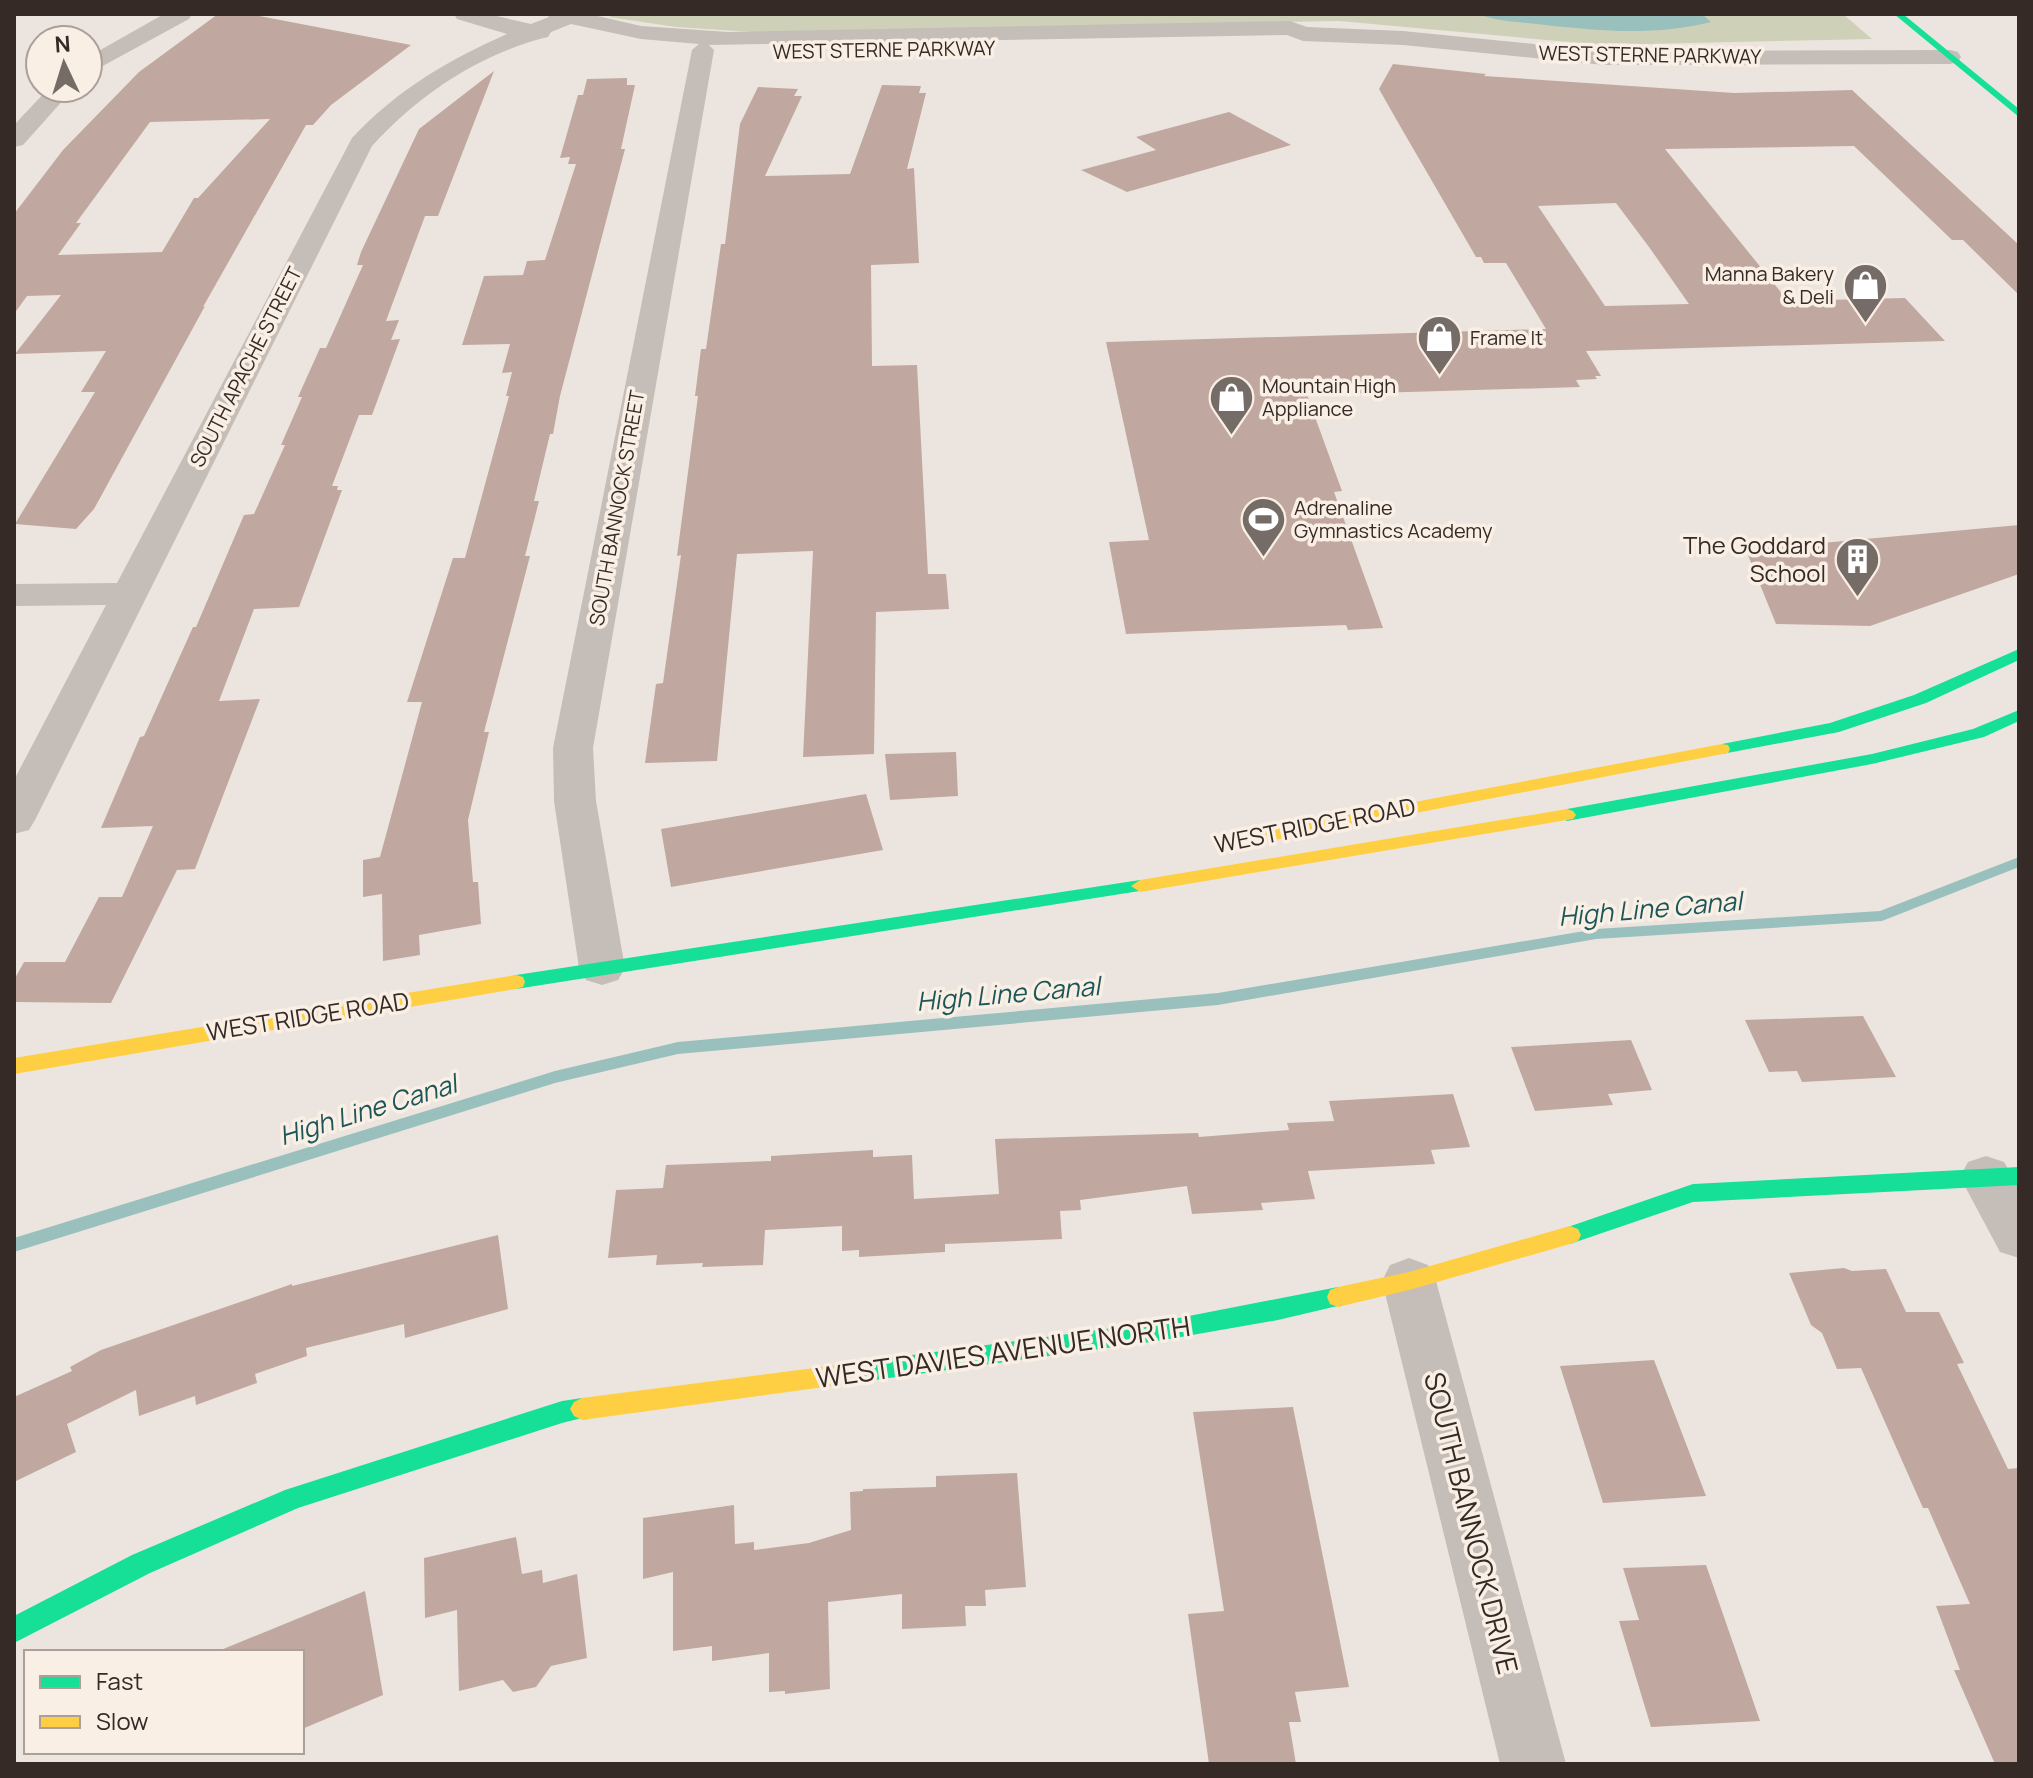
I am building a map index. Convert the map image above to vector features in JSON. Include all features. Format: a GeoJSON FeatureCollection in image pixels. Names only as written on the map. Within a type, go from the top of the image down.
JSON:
{"type":"FeatureCollection","features":[{"type":"Feature","properties":{"kind":"street"},"geometry":{"type":"LineString","coordinates":[[104,57],[181,14]]}},
{"type":"Feature","properties":{"kind":"street","name":"WEST STERNE PARKWAY"},"geometry":{"type":"LineString","coordinates":[[465,14],[507,27],[560,19],[655,33],[737,38],[1295,40],[1303,34],[1403,38],[1604,58],[1950,57]]}},
{"type":"Feature","properties":{"kind":"street"},"geometry":{"type":"LineString","coordinates":[[1898,14],[2019,114]]}},
{"type":"Feature","properties":{"kind":"street","name":"WEST STERNE PARKWAY"},"geometry":{"type":"LineString","coordinates":[[560,19],[703,50],[974,41]]}},
{"type":"Feature","properties":{"kind":"street","name":"SOUTH APACHE STREET"},"geometry":{"type":"LineString","coordinates":[[14,820],[361,143],[378,122],[426,83],[494,47],[560,19]]}},
{"type":"Feature","properties":{"kind":"street","name":"SOUTH BANNOCK STREET"},"geometry":{"type":"LineString","coordinates":[[602,968],[575,801],[573,748],[703,50]]}},
{"type":"Feature","properties":{"kind":"street"},"geometry":{"type":"LineString","coordinates":[[14,140],[47,104]]}},
{"type":"Feature","properties":{"kind":"street"},"geometry":{"type":"LineString","coordinates":[[14,595],[129,594]]}},
{"type":"Feature","properties":{"kind":"street","name":"WEST RIDGE ROAD"},"geometry":{"type":"LineString","coordinates":[[1221,844],[1833,728],[1920,699],[2019,654]]}},
{"type":"Feature","properties":{"kind":"street","name":"WEST RIDGE ROAD"},"geometry":{"type":"LineString","coordinates":[[14,1066],[602,968],[1041,903],[1663,798],[1872,759],[1978,733],[2019,715]]}},
{"type":"Feature","properties":{"kind":"street","name":"WEST RIDGE ROAD"},"geometry":{"type":"LineString","coordinates":[[602,968],[949,897]]}},
{"type":"Feature","properties":{"kind":"street"},"geometry":{"type":"LineString","coordinates":[[2003,1176],[2019,1236]]}},
{"type":"Feature","properties":{"kind":"street","name":"WEST DAVIES AVENUE NORTH"},"geometry":{"type":"LineString","coordinates":[[14,1630],[141,1564],[294,1498],[562,1412],[1138,1335],[1257,1316],[1409,1281],[1535,1247],[1693,1193],[2003,1176]]}},
{"type":"Feature","properties":{"kind":"street","name":"SOUTH BANNOCK DRIVE"},"geometry":{"type":"LineString","coordinates":[[1409,1281],[1533,1764]]}},
{"type":"Feature","properties":{"kind":"green space"},"geometry":{"type":"Polygon","coordinates":[[[617,14],[1843,14],[1872,39],[1602,45],[1339,21],[753,32],[676,27],[609,17],[617,14]]]}},
{"type":"Feature","properties":{"kind":"water"},"geometry":{"type":"Polygon","coordinates":[[[1478,14],[1702,14],[1711,22],[1649,31],[1607,30],[1494,19],[1478,14]]]}},
{"type":"Feature","properties":{"kind":"building"},"geometry":{"type":"Polygon","coordinates":[[[218,14],[249,14],[411,45],[331,105],[313,125],[306,125],[94,509],[76,529],[15,524],[95,392],[81,392],[106,351],[15,354],[61,295],[27,296],[14,314],[14,214],[63,150],[139,72],[218,14]],[[270,119],[150,122],[76,223],[81,223],[58,255],[162,252],[194,198],[198,198],[270,119]]]}},
{"type":"Feature","properties":{"kind":"building"},"geometry":{"type":"Polygon","coordinates":[[[1393,64],[1486,74],[1484,76],[1734,93],[1852,90],[2019,245],[2019,295],[1963,240],[1952,240],[1854,146],[1665,149],[1788,301],[1905,298],[1945,341],[1586,351],[1601,376],[1576,380],[1580,387],[1307,395],[1342,491],[1334,492],[1383,628],[1348,630],[1346,625],[1126,634],[1109,542],[1149,540],[1106,342],[1546,329],[1506,263],[1484,263],[1481,257],[1476,257],[1379,89],[1393,64]],[[1616,203],[1538,206],[1605,306],[1689,304],[1616,203]]]}},
{"type":"Feature","properties":{"kind":"building"},"geometry":{"type":"Polygon","coordinates":[[[494,71],[438,216],[425,216],[386,321],[399,320],[391,340],[400,339],[372,415],[359,415],[332,486],[342,490],[299,607],[254,609],[219,701],[260,699],[195,869],[177,870],[111,1003],[14,1002],[14,980],[24,962],[65,962],[99,897],[122,897],[153,826],[101,828],[140,737],[144,736],[193,627],[196,627],[244,515],[254,514],[285,445],[281,445],[302,397],[298,397],[320,348],[326,348],[363,265],[357,265],[361,252],[419,129],[494,71]]]}},
{"type":"Feature","properties":{"kind":"building"},"geometry":{"type":"Polygon","coordinates":[[[627,78],[627,85],[635,85],[621,149],[625,149],[534,501],[539,501],[525,556],[530,556],[484,732],[489,732],[468,820],[473,882],[478,882],[481,924],[419,935],[420,955],[383,961],[382,894],[363,897],[363,860],[380,857],[422,702],[407,702],[453,558],[465,558],[509,396],[506,396],[512,372],[502,373],[510,344],[462,345],[484,276],[523,275],[527,261],[545,260],[576,164],[568,164],[570,157],[560,158],[578,95],[583,95],[587,79],[627,78]]]}},
{"type":"Feature","properties":{"kind":"building"},"geometry":{"type":"Polygon","coordinates":[[[882,85],[921,86],[919,93],[926,93],[907,169],[914,168],[919,263],[871,265],[872,366],[917,365],[928,574],[946,574],[949,609],[876,612],[874,754],[803,757],[813,551],[737,554],[717,761],[645,763],[656,684],[663,683],[681,555],[677,556],[698,396],[695,396],[701,349],[706,349],[721,244],[725,244],[740,124],[758,87],[798,89],[794,96],[802,96],[765,176],[850,174],[882,85]]]}},
{"type":"Feature","properties":{"kind":"building"},"geometry":{"type":"Polygon","coordinates":[[[1229,112],[1291,145],[1127,192],[1081,170],[1156,150],[1136,137],[1229,112]]]}},
{"type":"Feature","properties":{"kind":"building","name":"The Goddard School"},"geometry":{"type":"Polygon","coordinates":[[[2019,525],[2019,574],[1870,626],[1776,624],[1746,550],[2019,525]]]}},
{"type":"Feature","properties":{"kind":"building"},"geometry":{"type":"Polygon","coordinates":[[[956,752],[958,796],[890,800],[885,754],[956,752]]]}},
{"type":"Feature","properties":{"kind":"building"},"geometry":{"type":"Polygon","coordinates":[[[866,794],[883,850],[671,887],[661,829],[866,794]]]}},
{"type":"Feature","properties":{"kind":"building"},"geometry":{"type":"Polygon","coordinates":[[[1863,1016],[1896,1077],[1802,1082],[1797,1071],[1769,1072],[1745,1020],[1863,1016]]]}},
{"type":"Feature","properties":{"kind":"building"},"geometry":{"type":"Polygon","coordinates":[[[1631,1040],[1652,1090],[1608,1094],[1613,1105],[1535,1111],[1511,1047],[1631,1040]]]}},
{"type":"Feature","properties":{"kind":"building"},"geometry":{"type":"Polygon","coordinates":[[[1453,1094],[1470,1147],[1431,1150],[1435,1164],[1308,1171],[1315,1199],[1261,1203],[1263,1210],[1192,1214],[1187,1186],[1080,1200],[1081,1210],[1060,1211],[1062,1239],[945,1244],[945,1252],[859,1257],[859,1250],[842,1251],[842,1226],[765,1230],[763,1265],[656,1265],[657,1255],[608,1258],[616,1190],[663,1188],[666,1165],[771,1161],[771,1156],[873,1150],[873,1157],[912,1155],[914,1199],[999,1194],[995,1139],[1198,1133],[1199,1137],[1289,1130],[1287,1123],[1334,1121],[1329,1101],[1453,1094]]]}},
{"type":"Feature","properties":{"kind":"building"},"geometry":{"type":"Polygon","coordinates":[[[498,1235],[508,1309],[405,1338],[404,1324],[306,1348],[307,1356],[255,1374],[257,1383],[196,1405],[195,1396],[139,1416],[136,1390],[67,1424],[76,1452],[14,1482],[14,1397],[72,1371],[70,1367],[101,1350],[292,1284],[498,1235]]]}},
{"type":"Feature","properties":{"kind":"building"},"geometry":{"type":"Polygon","coordinates":[[[1844,1268],[1852,1271],[1886,1269],[1906,1312],[1939,1312],[1964,1363],[1957,1364],[2008,1469],[2019,1468],[2019,1764],[1995,1764],[1954,1670],[1960,1670],[1936,1606],[1970,1604],[1928,1508],[1923,1508],[1861,1368],[1837,1369],[1822,1333],[1811,1325],[1789,1273],[1844,1268]]]}},
{"type":"Feature","properties":{"kind":"building"},"geometry":{"type":"Polygon","coordinates":[[[1654,1360],[1706,1496],[1603,1503],[1560,1366],[1654,1360]]]}},
{"type":"Feature","properties":{"kind":"building"},"geometry":{"type":"Polygon","coordinates":[[[1293,1407],[1349,1687],[1295,1692],[1301,1722],[1289,1722],[1296,1764],[1209,1764],[1188,1614],[1224,1611],[1193,1412],[1293,1407]]]}},
{"type":"Feature","properties":{"kind":"building"},"geometry":{"type":"Polygon","coordinates":[[[1017,1473],[1026,1587],[985,1590],[986,1606],[965,1606],[966,1626],[902,1629],[902,1594],[828,1602],[830,1689],[785,1694],[785,1691],[769,1692],[769,1653],[712,1661],[712,1646],[673,1651],[673,1572],[643,1579],[643,1518],[734,1505],[735,1544],[754,1542],[754,1550],[809,1543],[851,1530],[850,1492],[936,1487],[936,1476],[1017,1473]]]}},
{"type":"Feature","properties":{"kind":"building"},"geometry":{"type":"Polygon","coordinates":[[[516,1537],[522,1574],[542,1570],[543,1583],[577,1574],[587,1658],[551,1666],[536,1687],[513,1692],[503,1680],[459,1691],[457,1610],[425,1618],[424,1558],[516,1537]]]}},
{"type":"Feature","properties":{"kind":"building"},"geometry":{"type":"Polygon","coordinates":[[[1706,1565],[1760,1721],[1651,1727],[1619,1621],[1639,1620],[1623,1568],[1706,1565]]]}},
{"type":"Feature","properties":{"kind":"building"},"geometry":{"type":"Polygon","coordinates":[[[365,1591],[383,1695],[304,1728],[304,1650],[221,1650],[365,1591]]]}},
{"type":"Feature","properties":{"kind":"waterway","name":"High Line Canal"},"geometry":{"type":"LineString","coordinates":[[14,1245],[555,1077],[678,1048],[1218,999],[1596,934],[1882,916],[2019,862]]}},
{"type":"Feature","properties":{"kind":"traffic: fast"},"geometry":{"type":"LineString","coordinates":[[1898,14],[2019,114]]}},
{"type":"Feature","properties":{"kind":"traffic: fast"},"geometry":{"type":"LineString","coordinates":[[1722,749],[1833,728],[1920,699],[2019,654]]}},
{"type":"Feature","properties":{"kind":"traffic: fast"},"geometry":{"type":"LineString","coordinates":[[1567,815],[1872,759],[1978,733],[2019,715]]}},
{"type":"Feature","properties":{"kind":"traffic: fast"},"geometry":{"type":"LineString","coordinates":[[516,982],[1140,886]]}},
{"type":"Feature","properties":{"kind":"traffic: fast"},"geometry":{"type":"LineString","coordinates":[[1570,1235],[1693,1193],[2019,1176]]}},
{"type":"Feature","properties":{"kind":"traffic: fast"},"geometry":{"type":"LineString","coordinates":[[853,1373],[1158,1332],[1338,1297]]}},
{"type":"Feature","properties":{"kind":"traffic: fast"},"geometry":{"type":"LineString","coordinates":[[14,1630],[141,1564],[294,1498],[562,1412],[582,1409]]}},
{"type":"Feature","properties":{"kind":"traffic: slow"},"geometry":{"type":"LineString","coordinates":[[1239,841],[1722,749]]}},
{"type":"Feature","properties":{"kind":"traffic: slow"},"geometry":{"type":"LineString","coordinates":[[1140,886],[1567,815]]}},
{"type":"Feature","properties":{"kind":"traffic: slow"},"geometry":{"type":"LineString","coordinates":[[14,1066],[516,982]]}},
{"type":"Feature","properties":{"kind":"traffic: slow"},"geometry":{"type":"LineString","coordinates":[[1338,1297],[1409,1281],[1570,1235]]}},
{"type":"Feature","properties":{"kind":"traffic: slow"},"geometry":{"type":"LineString","coordinates":[[582,1409],[853,1373]]}},
{"type":"Feature","properties":{"kind":"place","name":"Manna Bakery & Deli"},"geometry":{"type":"Point","coordinates":[1865,324]}},
{"type":"Feature","properties":{"kind":"place","name":"Frame It"},"geometry":{"type":"Point","coordinates":[1439,377]}},
{"type":"Feature","properties":{"kind":"place","name":"Mountain High Appliance"},"geometry":{"type":"Point","coordinates":[1231,436]}},
{"type":"Feature","properties":{"kind":"place","name":"Adrenaline Gymnastics Academy"},"geometry":{"type":"Point","coordinates":[1263,559]}},
{"type":"Feature","properties":{"kind":"place","name":"The Goddard School"},"geometry":{"type":"Point","coordinates":[1857,599]}}]}
